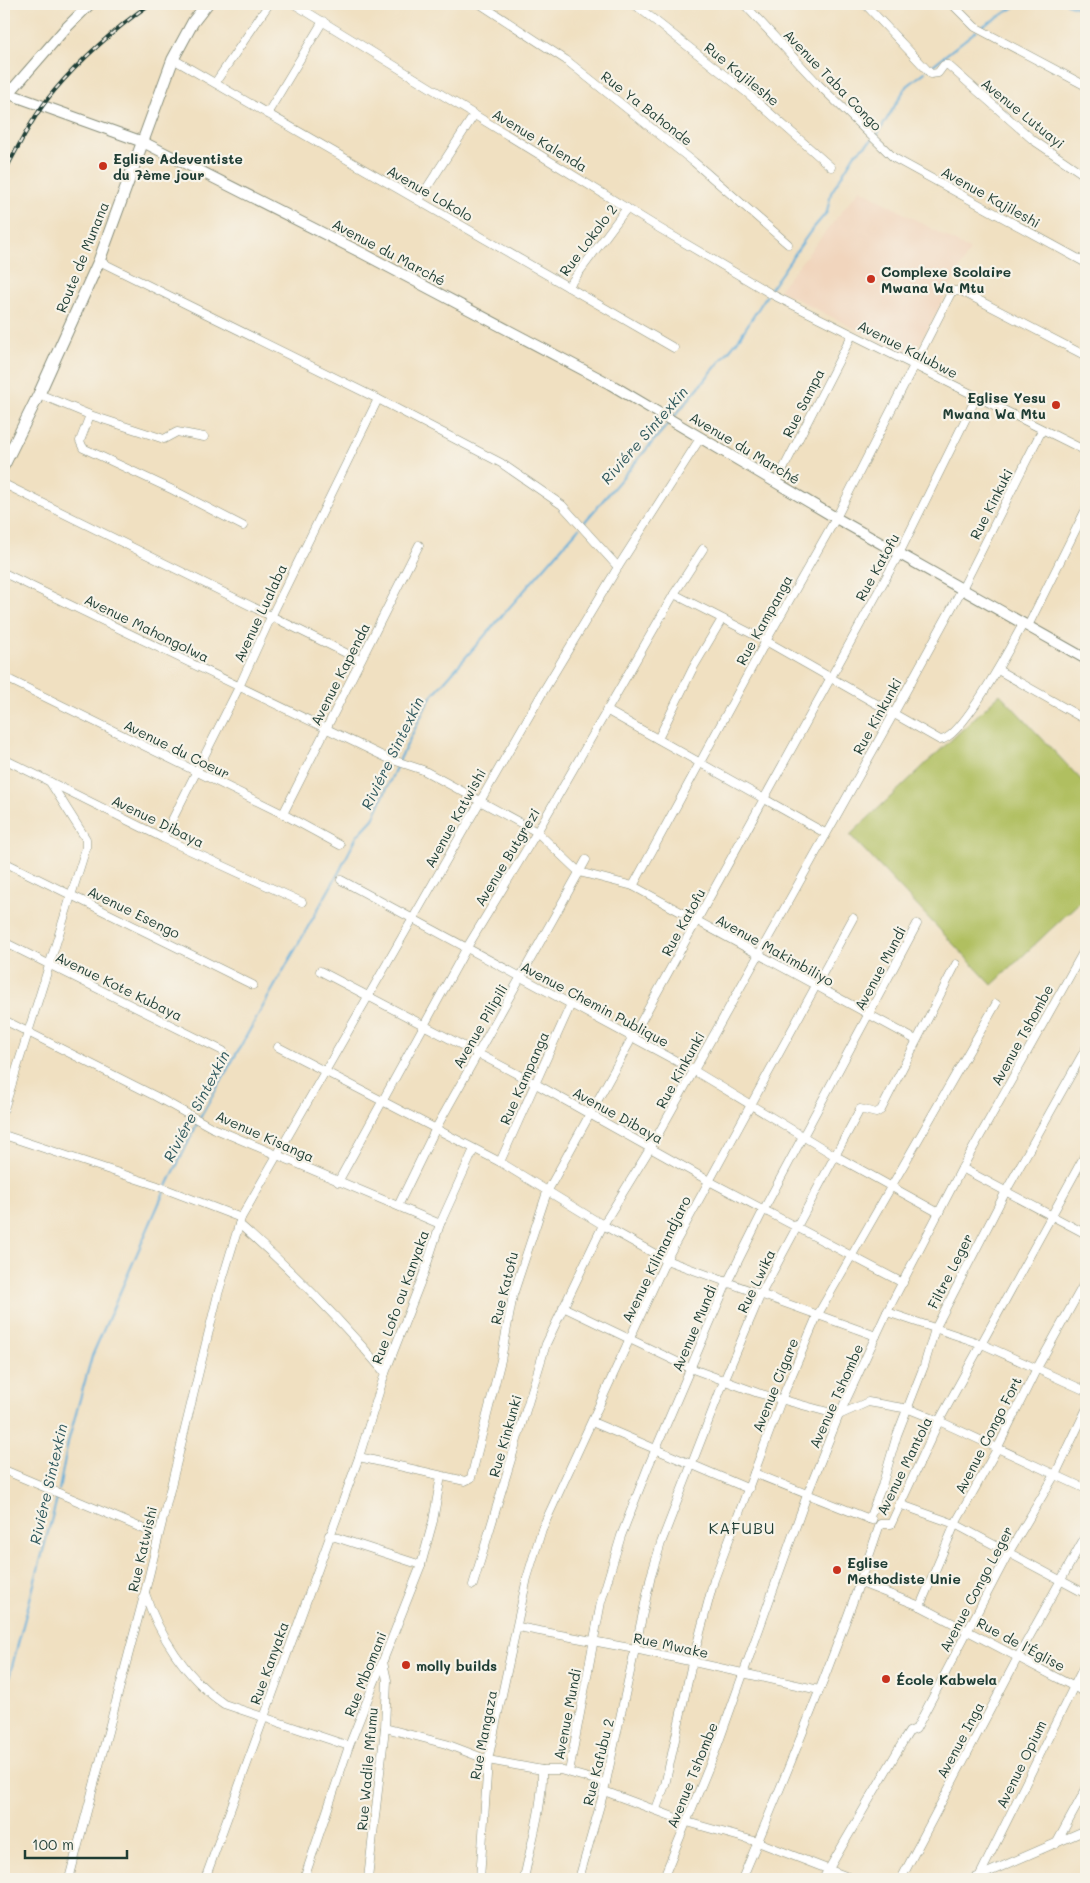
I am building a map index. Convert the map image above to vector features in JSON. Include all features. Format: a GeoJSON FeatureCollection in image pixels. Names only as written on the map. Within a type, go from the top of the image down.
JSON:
{"type":"FeatureCollection","features":[{"type":"Feature","properties":{"kind":"main road","name":"Route de Munana"},"geometry":{"type":"LineString","coordinates":[[4,465],[39,394],[99,261],[173,59],[193,22],[207,4]]}},
{"type":"Feature","properties":{"kind":"street"},"geometry":{"type":"LineString","coordinates":[[5,95],[90,4]]}},
{"type":"Feature","properties":{"kind":"street"},"geometry":{"type":"LineString","coordinates":[[216,84],[269,4]]}},
{"type":"Feature","properties":{"kind":"street","name":"Avenue Kalenda"},"geometry":{"type":"LineString","coordinates":[[294,4],[773,295]]}},
{"type":"Feature","properties":{"kind":"street","name":"Rue Ya Bahonde"},"geometry":{"type":"LineString","coordinates":[[480,4],[581,72],[694,162],[788,244]]}},
{"type":"Feature","properties":{"kind":"street","name":"Rue Kajileshe"},"geometry":{"type":"LineString","coordinates":[[634,4],[746,92],[831,167]]}},
{"type":"Feature","properties":{"kind":"street","name":"Avenue Taba Congo"},"geometry":{"type":"LineString","coordinates":[[744,4],[818,84],[885,150]]}},
{"type":"Feature","properties":{"kind":"street","name":"Avenue Lutuayi"},"geometry":{"type":"LineString","coordinates":[[865,4],[931,74],[934,74],[944,65],[948,65],[1033,140],[1086,176]]}},
{"type":"Feature","properties":{"kind":"street"},"geometry":{"type":"LineString","coordinates":[[952,4],[975,27],[1086,86]]}},
{"type":"Feature","properties":{"kind":"street"},"geometry":{"type":"LineString","coordinates":[[267,114],[323,21]]}},
{"type":"Feature","properties":{"kind":"street","name":"Avenue Lokolo"},"geometry":{"type":"LineString","coordinates":[[173,59],[674,348]]}},
{"type":"Feature","properties":{"kind":"street","name":"Avenue du Marché"},"geometry":{"type":"LineString","coordinates":[[5,95],[143,142],[279,210],[602,379],[836,518],[1086,659]]}},
{"type":"Feature","properties":{"kind":"street"},"geometry":{"type":"LineString","coordinates":[[419,200],[474,115]]}},
{"type":"Feature","properties":{"kind":"street","name":"Avenue Kajileshi"},"geometry":{"type":"LineString","coordinates":[[885,150],[894,158],[1086,263]]}},
{"type":"Feature","properties":{"kind":"street","name":"Rue Lokolo 2"},"geometry":{"type":"LineString","coordinates":[[568,287],[627,208]]}},
{"type":"Feature","properties":{"kind":"street"},"geometry":{"type":"LineString","coordinates":[[99,261],[501,462],[535,485],[574,516],[618,567]]}},
{"type":"Feature","properties":{"kind":"street","name":"Rue Kampanga"},"geometry":{"type":"LineString","coordinates":[[633,886],[766,641],[836,518],[952,291],[961,291],[1086,356]]}},
{"type":"Feature","properties":{"kind":"street","name":"Avenue Kalubwe"},"geometry":{"type":"LineString","coordinates":[[773,295],[976,398],[1086,451]]}},
{"type":"Feature","properties":{"kind":"street","name":"Rue Sampa"},"geometry":{"type":"LineString","coordinates":[[776,483],[852,334]]}},
{"type":"Feature","properties":{"kind":"street"},"geometry":{"type":"LineString","coordinates":[[39,394],[90,415],[164,439],[178,432],[204,437]]}},
{"type":"Feature","properties":{"kind":"street","name":"Rue Katofu"},"geometry":{"type":"LineString","coordinates":[[441,1476],[469,1481],[501,1360],[513,1295],[548,1192],[899,554],[976,398]]}},
{"type":"Feature","properties":{"kind":"street","name":"Avenue Lualaba"},"geometry":{"type":"LineString","coordinates":[[163,838],[197,773],[378,399]]}},
{"type":"Feature","properties":{"kind":"street"},"geometry":{"type":"LineString","coordinates":[[90,415],[80,441],[83,448],[173,490],[243,526]]}},
{"type":"Feature","properties":{"kind":"street","name":"Rue Kinkuki"},"geometry":{"type":"LineString","coordinates":[[962,589],[1042,430]]}},
{"type":"Feature","properties":{"kind":"street","name":"Avenue Katwishi"},"geometry":{"type":"LineString","coordinates":[[240,1221],[370,997],[479,801],[618,567],[702,437]]}},
{"type":"Feature","properties":{"kind":"street"},"geometry":{"type":"LineString","coordinates":[[4,484],[360,660]]}},
{"type":"Feature","properties":{"kind":"street"},"geometry":{"type":"LineString","coordinates":[[674,594],[766,641],[894,713],[934,738],[945,740],[984,692],[1026,625],[1086,509]]}},
{"type":"Feature","properties":{"kind":"street","name":"Avenue Kapenda"},"geometry":{"type":"LineString","coordinates":[[283,814],[420,545]]}},
{"type":"Feature","properties":{"kind":"street","name":"Avenue Butgrezi"},"geometry":{"type":"LineString","coordinates":[[338,1182],[466,949],[537,832],[674,594],[703,549]]}},
{"type":"Feature","properties":{"kind":"street","name":"Avenue Mahongolwa"},"geometry":{"type":"LineString","coordinates":[[4,573],[387,758]]}},
{"type":"Feature","properties":{"kind":"street","name":"Rue Kinkunki"},"geometry":{"type":"LineString","coordinates":[[474,1585],[536,1371],[563,1307],[603,1225],[651,1147],[962,589]]}},
{"type":"Feature","properties":{"kind":"street"},"geometry":{"type":"LineString","coordinates":[[658,739],[694,668],[722,619]]}},
{"type":"Feature","properties":{"kind":"street"},"geometry":{"type":"LineString","coordinates":[[998,670],[1086,720]]}},
{"type":"Feature","properties":{"kind":"street","name":"Avenue du Coeur"},"geometry":{"type":"LineString","coordinates":[[4,677],[283,814],[340,845]]}},
{"type":"Feature","properties":{"kind":"street"},"geometry":{"type":"LineString","coordinates":[[606,710],[825,833]]}},
{"type":"Feature","properties":{"kind":"street","name":"Avenue Makimbiliyo"},"geometry":{"type":"LineString","coordinates":[[387,758],[423,770],[537,832],[579,872],[633,886],[816,988],[916,1040]]}},
{"type":"Feature","properties":{"kind":"street","name":"Avenue Dibaya"},"geometry":{"type":"LineString","coordinates":[[4,759],[163,838],[302,902]]}},
{"type":"Feature","properties":{"kind":"street"},"geometry":{"type":"LineString","coordinates":[[4,1104],[30,1032],[51,966],[70,895],[86,848],[86,839],[50,782]]}},
{"type":"Feature","properties":{"kind":"street","name":"Avenue Pilipili"},"geometry":{"type":"LineString","coordinates":[[398,1206],[435,1130],[586,860]]}},
{"type":"Feature","properties":{"kind":"street","name":"Avenue Esengo"},"geometry":{"type":"LineString","coordinates":[[4,862],[253,984]]}},
{"type":"Feature","properties":{"kind":"street","name":"Avenue Chemin Publique"},"geometry":{"type":"LineString","coordinates":[[341,880],[693,1070],[834,1155],[939,1213]]}},
{"type":"Feature","properties":{"kind":"street","name":"Avenue Kilimandjaro"},"geometry":{"type":"LineString","coordinates":[[518,1627],[527,1578],[542,1529],[666,1260],[853,918]]}},
{"type":"Feature","properties":{"kind":"street","name":"Avenue Mundi"},"geometry":{"type":"LineString","coordinates":[[569,1772],[601,1602],[621,1536],[657,1448],[727,1283],[764,1209],[917,924]]}},
{"type":"Feature","properties":{"kind":"street","name":"Avenue Kote Kubaya"},"geometry":{"type":"LineString","coordinates":[[4,942],[223,1051]]}},
{"type":"Feature","properties":{"kind":"street","name":"Avenue Tshombe"},"geometry":{"type":"LineString","coordinates":[[663,1879],[730,1714],[743,1672],[807,1495],[839,1415],[887,1312],[962,1168],[1086,947]]}},
{"type":"Feature","properties":{"kind":"street","name":"Rue Lwika"},"geometry":{"type":"LineString","coordinates":[[635,1649],[661,1543],[724,1381],[761,1294],[860,1109],[876,1113],[881,1110],[956,964]]}},
{"type":"Feature","properties":{"kind":"street","name":"Avenue Dibaya"},"geometry":{"type":"LineString","coordinates":[[320,971],[536,1084],[709,1181],[903,1283]]}},
{"type":"Feature","properties":{"kind":"street","name":"Rue Kampanga"},"geometry":{"type":"LineString","coordinates":[[500,1162],[571,1004]]}},
{"type":"Feature","properties":{"kind":"street","name":"Avenue Cigare"},"geometry":{"type":"LineString","coordinates":[[656,1808],[665,1785],[692,1663],[714,1580],[782,1398],[818,1316],[996,1004]]}},
{"type":"Feature","properties":{"kind":"street","name":"Avenue Kisanga"},"geometry":{"type":"LineString","coordinates":[[4,1020],[211,1127],[440,1224]]}},
{"type":"Feature","properties":{"kind":"street"},"geometry":{"type":"LineString","coordinates":[[278,1047],[500,1162],[603,1225],[666,1260],[876,1336]]}},
{"type":"Feature","properties":{"kind":"street","name":"Filtre Leger"},"geometry":{"type":"LineString","coordinates":[[869,1519],[935,1329],[1006,1191],[1086,1048]]}},
{"type":"Feature","properties":{"kind":"street"},"geometry":{"type":"LineString","coordinates":[[4,1135],[155,1185],[240,1221],[343,1323],[385,1373]]}},
{"type":"Feature","properties":{"kind":"street","name":"Rue Lofo ou Kanyaka"},"geometry":{"type":"LineString","coordinates":[[359,1456],[385,1373],[421,1282],[440,1224],[474,1149]]}},
{"type":"Feature","properties":{"kind":"street","name":"Avenue Mantola"},"geometry":{"type":"LineString","coordinates":[[742,1879],[787,1775],[861,1583],[880,1524],[889,1526],[939,1421],[1086,1153]]}},
{"type":"Feature","properties":{"kind":"street"},"geometry":{"type":"LineString","coordinates":[[962,1168],[1086,1234]]}},
{"type":"Feature","properties":{"kind":"street","name":"Rue Katwishi"},"geometry":{"type":"LineString","coordinates":[[69,1879],[145,1592],[218,1294],[240,1221]]}},
{"type":"Feature","properties":{"kind":"street","name":"Avenue Congo Fort"},"geometry":{"type":"LineString","coordinates":[[920,1606],[955,1524],[996,1449],[1036,1368],[1086,1280]]}},
{"type":"Feature","properties":{"kind":"street"},"geometry":{"type":"LineString","coordinates":[[563,1307],[690,1368],[758,1393],[839,1415],[868,1402],[908,1409],[939,1421],[996,1449],[1056,1473],[1086,1489]]}},
{"type":"Feature","properties":{"kind":"street"},"geometry":{"type":"LineString","coordinates":[[887,1312],[982,1344],[1086,1390]]}},
{"type":"Feature","properties":{"kind":"street","name":"Avenue Congo Leger"},"geometry":{"type":"LineString","coordinates":[[823,1879],[904,1740],[909,1732],[916,1728],[1009,1552],[1056,1473],[1086,1410]]}},
{"type":"Feature","properties":{"kind":"street"},"geometry":{"type":"LineString","coordinates":[[592,1422],[657,1448],[749,1489]]}},
{"type":"Feature","properties":{"kind":"street"},"geometry":{"type":"LineString","coordinates":[[359,1456],[441,1476]]}},
{"type":"Feature","properties":{"kind":"street","name":"Rue Kanyaka"},"geometry":{"type":"LineString","coordinates":[[205,1879],[359,1456]]}},
{"type":"Feature","properties":{"kind":"street"},"geometry":{"type":"LineString","coordinates":[[4,1470],[158,1535]]}},
{"type":"Feature","properties":{"kind":"street"},"geometry":{"type":"LineString","coordinates":[[754,1473],[880,1524]]}},
{"type":"Feature","properties":{"kind":"street","name":"Rue Mbomani"},"geometry":{"type":"LineString","coordinates":[[304,1879],[349,1746],[421,1565],[433,1521],[441,1476]]}},
{"type":"Feature","properties":{"kind":"street"},"geometry":{"type":"LineString","coordinates":[[899,1504],[955,1524],[1086,1594]]}},
{"type":"Feature","properties":{"kind":"street"},"geometry":{"type":"LineString","coordinates":[[329,1535],[421,1565]]}},
{"type":"Feature","properties":{"kind":"street","name":"Avenue Inga"},"geometry":{"type":"LineString","coordinates":[[901,1879],[1018,1657],[1086,1535]]}},
{"type":"Feature","properties":{"kind":"street","name":"Rue de l'Église"},"geometry":{"type":"LineString","coordinates":[[861,1583],[920,1606],[1086,1693]]}},
{"type":"Feature","properties":{"kind":"street"},"geometry":{"type":"LineString","coordinates":[[145,1592],[156,1624],[190,1672],[224,1704],[349,1746]]}},
{"type":"Feature","properties":{"kind":"street","name":"Rue Mwake"},"geometry":{"type":"LineString","coordinates":[[518,1627],[635,1649],[819,1690]]}},
{"type":"Feature","properties":{"kind":"street","name":"Rue Mangaza"},"geometry":{"type":"LineString","coordinates":[[480,1879],[488,1760],[518,1627]]}},
{"type":"Feature","properties":{"kind":"street","name":"Rue Kafubu 2"},"geometry":{"type":"LineString","coordinates":[[578,1879],[605,1787],[635,1649]]}},
{"type":"Feature","properties":{"kind":"street","name":"Rue Wadile Mfumu"},"geometry":{"type":"LineString","coordinates":[[368,1879],[386,1728],[387,1680],[383,1662]]}},
{"type":"Feature","properties":{"kind":"street","name":"Avenue Opium"},"geometry":{"type":"LineString","coordinates":[[976,1878],[1086,1662]]}},
{"type":"Feature","properties":{"kind":"street"},"geometry":{"type":"LineString","coordinates":[[386,1728],[446,1744],[488,1760],[542,1770],[569,1772],[687,1822],[758,1842],[853,1879]]}},
{"type":"Feature","properties":{"kind":"street"},"geometry":{"type":"LineString","coordinates":[[524,1879],[538,1822],[542,1794],[542,1770]]}},
{"type":"Feature","properties":{"kind":"street"},"geometry":{"type":"LineString","coordinates":[[1056,1844],[1086,1789]]}},
{"type":"Feature","properties":{"kind":"street"},"geometry":{"type":"LineString","coordinates":[[976,1878],[1086,1830]]}},
{"type":"Feature","properties":{"kind":"shaded area","name":"Complexe Scolaire Mwana Wa Mtu"},"geometry":{"type":"Polygon","coordinates":[[[860,189],[970,250],[912,358],[779,290],[860,189]]]}},
{"type":"Feature","properties":{"kind":"green space"},"geometry":{"type":"Polygon","coordinates":[[[1000,694],[1086,785],[1086,896],[992,985],[850,835],[1000,694]]]}},
{"type":"Feature","properties":{"kind":"waterway","name":"Riviére Sintexkin"},"geometry":{"type":"LineString","coordinates":[[981,27],[1015,7],[1031,4]]}},
{"type":"Feature","properties":{"kind":"waterway","name":"Riviére Sintexkin"},"geometry":{"type":"LineString","coordinates":[[1067,4],[1086,10]]}},
{"type":"Feature","properties":{"kind":"waterway","name":"Riviére Sintexkin"},"geometry":{"type":"LineString","coordinates":[[928,69],[976,31]]}},
{"type":"Feature","properties":{"kind":"waterway","name":"Riviére Sintexkin"},"geometry":{"type":"LineString","coordinates":[[876,137],[906,87],[925,72]]}},
{"type":"Feature","properties":{"kind":"waterway","name":"Riviére Sintexkin"},"geometry":{"type":"LineString","coordinates":[[769,291],[810,232],[827,212],[831,193],[855,154],[872,140]]}},
{"type":"Feature","properties":{"kind":"waterway","name":"Riviére Sintexkin"},"geometry":{"type":"LineString","coordinates":[[673,418],[738,340],[767,295]]}},
{"type":"Feature","properties":{"kind":"waterway","name":"Riviére Sintexkin"},"geometry":{"type":"LineString","coordinates":[[582,525],[668,424]]}},
{"type":"Feature","properties":{"kind":"waterway","name":"Riviére Sintexkin"},"geometry":{"type":"LineString","coordinates":[[399,761],[430,698],[579,528]]}},
{"type":"Feature","properties":{"kind":"waterway","name":"Riviére Sintexkin"},"geometry":{"type":"LineString","coordinates":[[200,1118],[339,872],[357,836],[373,819],[397,765]]}},
{"type":"Feature","properties":{"kind":"waterway","name":"Riviére Sintexkin"},"geometry":{"type":"LineString","coordinates":[[166,1188],[198,1122]]}},
{"type":"Feature","properties":{"kind":"waterway","name":"Riviére Sintexkin"},"geometry":{"type":"LineString","coordinates":[[59,1490],[68,1442],[92,1356],[164,1192]]}},
{"type":"Feature","properties":{"kind":"waterway","name":"Riviére Sintexkin"},"geometry":{"type":"LineString","coordinates":[[4,1696],[58,1495]]}},
{"type":"Feature","properties":{"kind":"railway"},"geometry":{"type":"LineString","coordinates":[[4,173],[33,121],[54,91],[99,44],[150,4]]}},
{"type":"Feature","properties":{"kind":"place","name":"Eglise Adeventiste du 7ème jour"},"geometry":{"type":"Point","coordinates":[103,166]}},
{"type":"Feature","properties":{"kind":"place","name":"Complexe Scolaire Mwana Wa Mtu"},"geometry":{"type":"Point","coordinates":[871,279]}},
{"type":"Feature","properties":{"kind":"place","name":"Eglise Yesu Mwana Wa Mtu"},"geometry":{"type":"Point","coordinates":[1056,405]}},
{"type":"Feature","properties":{"kind":"place","name":"Eglise Methodiste Unie"},"geometry":{"type":"Point","coordinates":[837,1570]}},
{"type":"Feature","properties":{"kind":"place","name":"molly builds"},"geometry":{"type":"Point","coordinates":[406,1665]}},
{"type":"Feature","properties":{"kind":"place","name":"École Kabwela"},"geometry":{"type":"Point","coordinates":[886,1679]}},
{"type":"Feature","properties":{"kind":"district","name":"KAFUBU"},"geometry":{"type":"Point","coordinates":[742,1527]}}]}
